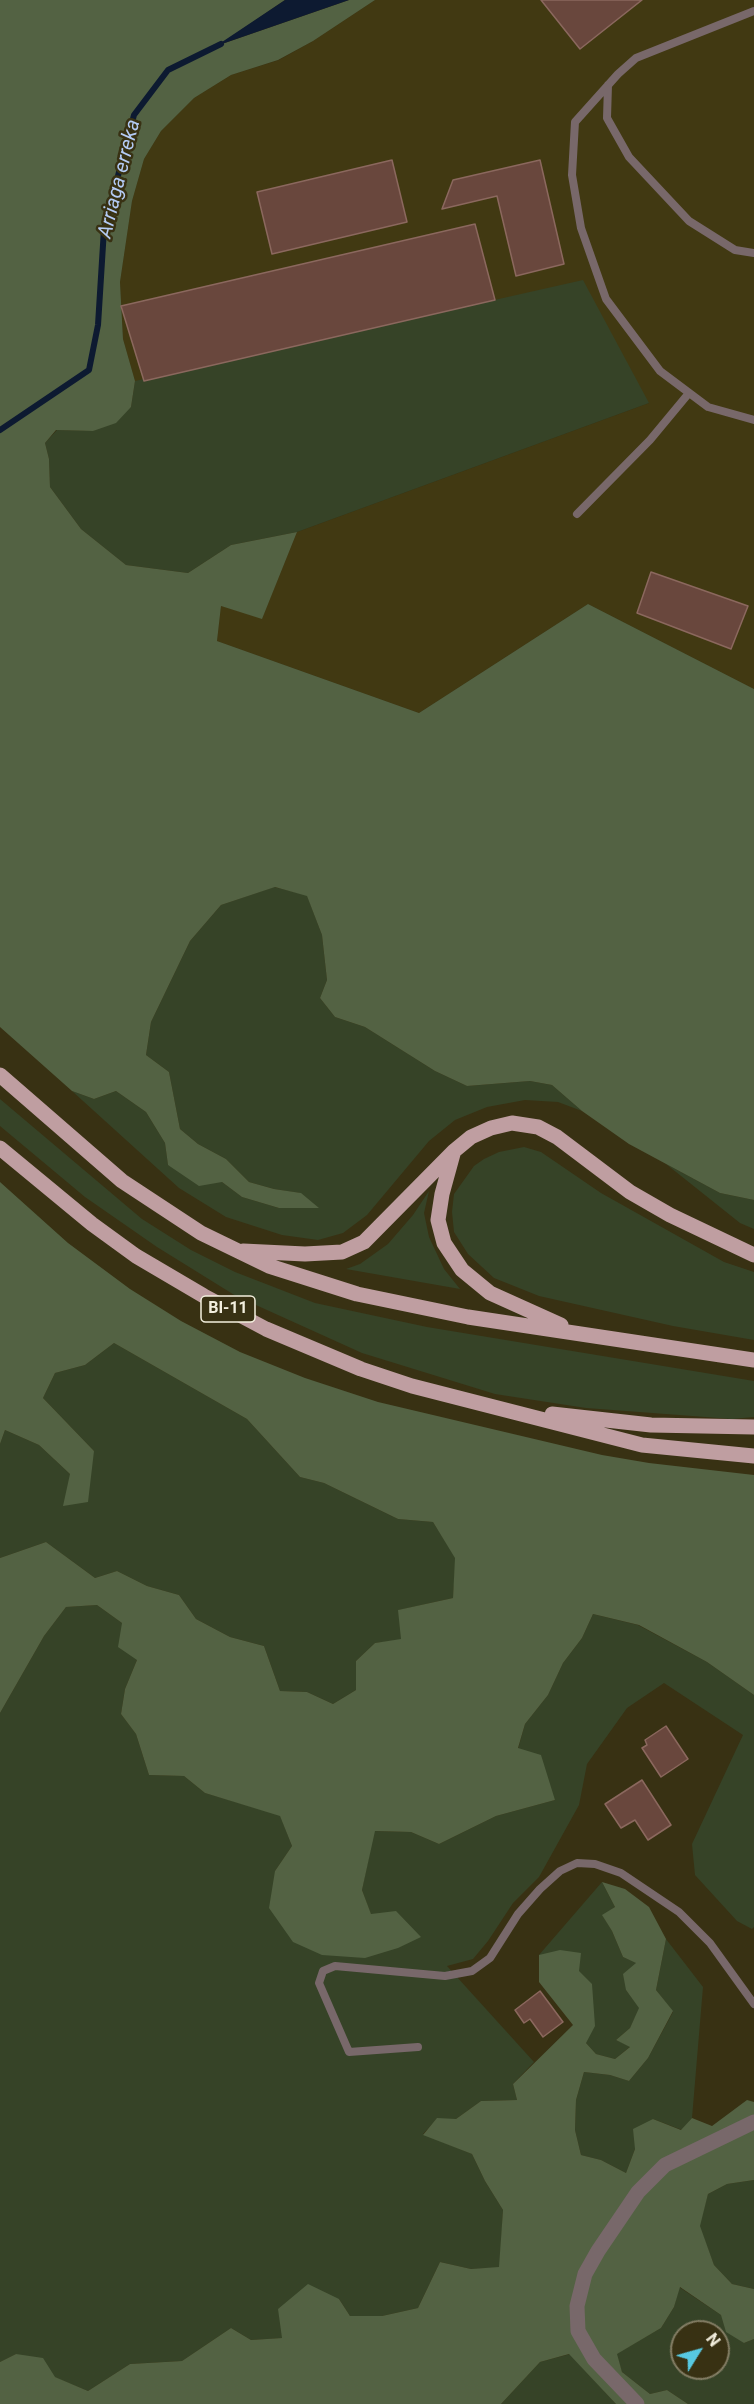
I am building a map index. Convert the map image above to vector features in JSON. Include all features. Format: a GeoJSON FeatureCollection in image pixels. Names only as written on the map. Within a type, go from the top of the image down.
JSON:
{"type":"FeatureCollection","features":[{"type":"Feature","properties":{"kind":"main road"},"geometry":{"type":"LineString","coordinates":[[0,1075],[122,1181],[201,1233],[269,1266],[357,1294],[468,1317],[754,1360]]}},
{"type":"Feature","properties":{"kind":"main road"},"geometry":{"type":"LineString","coordinates":[[236,1251],[305,1254],[342,1252],[364,1242],[454,1151],[471,1137],[491,1128],[512,1123],[538,1127],[557,1137],[630,1192],[670,1215],[754,1255]]}},
{"type":"Feature","properties":{"kind":"main road","name":"BI-11"},"geometry":{"type":"LineString","coordinates":[[0,1148],[92,1224],[136,1256],[266,1329],[361,1369],[412,1386],[490,1406],[651,1425],[754,1427]]}},
{"type":"Feature","properties":{"kind":"main road"},"geometry":{"type":"LineString","coordinates":[[454,1151],[442,1194],[438,1220],[444,1243],[462,1270],[490,1293],[577,1332]]}},
{"type":"Feature","properties":{"kind":"main road"},"geometry":{"type":"LineString","coordinates":[[490,1406],[642,1445],[754,1456]]}},
{"type":"Feature","properties":{"kind":"street"},"geometry":{"type":"LineString","coordinates":[[637,2404],[594,2359],[578,2331],[577,2306],[585,2274],[638,2192],[665,2164],[754,2121]]}},
{"type":"Feature","properties":{"kind":"lane"},"geometry":{"type":"LineString","coordinates":[[754,10],[636,58],[574,122],[572,175],[581,228],[606,298],[660,371],[708,407],[754,420]]}},
{"type":"Feature","properties":{"kind":"lane"},"geometry":{"type":"LineString","coordinates":[[608,86],[607,118],[629,157],[689,221],[735,250],[754,254]]}},
{"type":"Feature","properties":{"kind":"lane"},"geometry":{"type":"LineString","coordinates":[[577,514],[650,440],[689,393]]}},
{"type":"Feature","properties":{"kind":"lane"},"geometry":{"type":"LineString","coordinates":[[418,2047],[349,2052],[319,1983],[322,1971],[335,1966],[445,1976],[472,1971],[490,1958],[518,1914],[540,1889],[560,1871],[577,1863],[595,1864],[621,1873],[679,1912],[710,1943],[754,2004]]}},
{"type":"Feature","properties":{"kind":"shaded area"},"geometry":{"type":"Polygon","coordinates":[[[375,0],[754,0],[754,689],[588,604],[419,713],[217,641],[221,606],[262,618],[297,532],[649,403],[135,381],[123,339],[120,282],[132,201],[144,159],[161,131],[194,98],[231,75],[279,60],[313,41],[375,0]]]}},
{"type":"Feature","properties":{"kind":"green space"},"geometry":{"type":"Polygon","coordinates":[[[0,0],[285,0],[219,45],[349,0],[375,0],[313,41],[278,60],[231,75],[194,98],[161,131],[144,159],[132,201],[120,282],[123,339],[135,381],[131,407],[116,423],[93,431],[56,430],[45,443],[49,459],[50,487],[81,529],[126,565],[188,573],[231,545],[297,532],[262,619],[221,606],[217,641],[419,713],[588,604],[754,689],[754,1200],[720,1193],[629,1144],[582,1111],[552,1085],[530,1081],[467,1086],[435,1071],[365,1027],[335,1017],[320,998],[327,980],[322,935],[307,896],[275,887],[221,905],[190,941],[151,1022],[146,1055],[169,1072],[180,1129],[198,1144],[226,1159],[249,1182],[301,1193],[319,1208],[279,1208],[242,1197],[222,1182],[199,1186],[168,1165],[165,1143],[146,1112],[116,1091],[94,1099],[72,1091],[0,1027],[0,0]]]}},
{"type":"Feature","properties":{"kind":"green space"},"geometry":{"type":"Polygon","coordinates":[[[583,280],[649,403],[297,532],[231,545],[188,573],[126,565],[81,529],[50,487],[49,459],[45,443],[57,430],[93,431],[131,407],[135,381],[583,280]]]}},
{"type":"Feature","properties":{"kind":"green space"},"geometry":{"type":"Polygon","coordinates":[[[274,887],[307,895],[322,935],[327,980],[320,998],[335,1017],[365,1027],[435,1071],[467,1086],[530,1081],[552,1085],[582,1111],[558,1102],[525,1100],[487,1107],[455,1120],[429,1141],[367,1215],[343,1233],[318,1240],[282,1235],[226,1217],[179,1188],[72,1091],[94,1099],[116,1091],[146,1112],[165,1143],[168,1165],[222,1182],[242,1197],[279,1208],[318,1208],[300,1193],[249,1182],[226,1159],[198,1144],[180,1129],[169,1072],[146,1055],[151,1022],[190,941],[221,905],[274,887]]]}},
{"type":"Feature","properties":{"kind":"green space"},"geometry":{"type":"Polygon","coordinates":[[[0,1099],[142,1219],[191,1250],[235,1272],[315,1303],[427,1327],[754,1381],[754,1417],[732,1419],[586,1408],[495,1394],[362,1353],[236,1296],[157,1247],[85,1197],[0,1126],[0,1099]]]}},
{"type":"Feature","properties":{"kind":"green space"},"geometry":{"type":"Polygon","coordinates":[[[524,1147],[541,1152],[601,1193],[724,1262],[754,1272],[754,1340],[673,1326],[539,1296],[494,1278],[468,1254],[454,1232],[452,1212],[454,1194],[474,1166],[484,1159],[499,1152],[524,1147]]]}},
{"type":"Feature","properties":{"kind":"green space"},"geometry":{"type":"Polygon","coordinates":[[[666,1164],[720,1193],[754,1200],[754,1229],[740,1223],[666,1164]]]}},
{"type":"Feature","properties":{"kind":"green space"},"geometry":{"type":"Polygon","coordinates":[[[0,1182],[68,1243],[130,1289],[181,1321],[240,1352],[305,1378],[378,1402],[602,1455],[649,1463],[754,1475],[754,1695],[707,1662],[639,1625],[593,1614],[582,1638],[563,1663],[548,1695],[525,1724],[518,1748],[541,1755],[555,1800],[496,1816],[439,1844],[411,1832],[375,1831],[362,1890],[371,1914],[396,1911],[421,1937],[398,1948],[365,1958],[322,1955],[293,1942],[269,1908],[275,1871],[292,1846],[280,1816],[205,1793],[184,1776],[149,1775],[136,1734],[121,1714],[125,1689],[137,1660],[118,1647],[122,1623],[97,1605],[66,1607],[44,1636],[0,1713],[0,1558],[46,1542],[95,1578],[117,1571],[147,1586],[179,1595],[196,1619],[230,1637],[264,1646],[280,1691],[307,1692],[333,1704],[356,1690],[356,1661],[375,1643],[401,1639],[398,1610],[453,1598],[455,1558],[433,1522],[398,1519],[324,1483],[300,1477],[247,1419],[114,1343],[85,1365],[55,1373],[43,1398],[94,1451],[88,1502],[63,1506],[70,1474],[39,1445],[5,1430],[0,1444],[0,1182]]]}},
{"type":"Feature","properties":{"kind":"green space"},"geometry":{"type":"Polygon","coordinates":[[[429,1191],[424,1213],[429,1237],[444,1269],[460,1289],[346,1269],[360,1264],[388,1244],[413,1215],[429,1191]]]}},
{"type":"Feature","properties":{"kind":"green space"},"geometry":{"type":"Polygon","coordinates":[[[114,1343],[247,1419],[300,1477],[324,1483],[398,1519],[433,1522],[456,1558],[453,1598],[399,1610],[402,1640],[375,1643],[356,1661],[356,1690],[333,1704],[307,1692],[280,1691],[264,1646],[230,1637],[196,1619],[179,1595],[147,1586],[117,1571],[95,1578],[46,1542],[0,1558],[0,1444],[5,1430],[39,1445],[70,1474],[94,1451],[43,1398],[55,1373],[85,1365],[114,1343]]]}},
{"type":"Feature","properties":{"kind":"green space"},"geometry":{"type":"Polygon","coordinates":[[[97,1605],[122,1623],[137,1660],[125,1689],[121,1714],[136,1734],[149,1775],[184,1776],[205,1793],[280,1815],[292,1846],[275,1871],[371,1915],[362,1890],[374,1831],[411,1832],[439,1844],[496,1816],[555,1800],[518,1749],[525,1724],[548,1695],[563,1663],[582,1638],[593,1614],[638,1625],[707,1662],[754,1695],[754,1927],[752,1929],[737,1921],[695,1875],[692,1844],[743,1735],[664,1683],[627,1708],[587,1764],[579,1805],[539,1877],[513,1903],[473,1959],[447,1966],[534,2062],[513,2084],[517,2100],[481,2101],[456,2119],[437,2119],[423,2134],[472,2154],[503,2210],[500,2268],[471,2269],[440,2262],[418,2308],[382,2316],[350,2316],[339,2299],[283,2338],[251,2340],[231,2328],[182,2361],[130,2364],[88,2391],[54,2377],[16,2354],[0,2362],[0,1713],[44,1636],[66,1607],[97,1605]]]}},
{"type":"Feature","properties":{"kind":"green space"},"geometry":{"type":"Polygon","coordinates":[[[602,1882],[615,1907],[603,1916],[623,1957],[637,1963],[626,1990],[640,2008],[630,2028],[616,2040],[631,2046],[615,2059],[596,2054],[586,2043],[539,1955],[602,1882]]]}},
{"type":"Feature","properties":{"kind":"green space"},"geometry":{"type":"Polygon","coordinates":[[[602,1882],[625,1889],[649,1907],[666,1939],[656,1990],[673,2011],[648,2058],[629,2081],[610,2075],[584,2072],[576,2100],[575,2130],[581,2155],[601,2160],[626,2173],[635,2149],[633,2129],[653,2119],[681,2130],[692,2118],[712,2126],[747,2100],[754,2102],[754,2180],[727,2184],[708,2194],[700,2226],[714,2265],[732,2284],[754,2289],[754,2339],[744,2343],[730,2334],[730,2320],[722,2320],[721,2315],[680,2287],[674,2307],[661,2328],[617,2354],[622,2372],[650,2394],[667,2390],[688,2404],[616,2404],[569,2354],[540,2362],[501,2404],[0,2404],[0,2362],[16,2354],[43,2358],[55,2377],[88,2391],[130,2364],[182,2361],[231,2328],[251,2340],[282,2338],[278,2309],[308,2284],[339,2299],[350,2316],[382,2316],[418,2308],[440,2262],[471,2269],[499,2267],[503,2210],[472,2154],[423,2135],[437,2118],[456,2119],[481,2101],[517,2100],[513,2084],[573,2025],[539,1982],[539,1955],[560,1950],[581,1953],[579,1971],[592,1984],[595,2026],[586,2043],[596,2054],[615,2059],[630,2047],[616,2040],[630,2028],[639,2008],[626,1990],[623,1974],[636,1963],[623,1957],[602,1915],[615,1907],[602,1882]]]}},
{"type":"Feature","properties":{"kind":"green space"},"geometry":{"type":"Polygon","coordinates":[[[666,1939],[703,1987],[692,2118],[682,2130],[653,2119],[635,2149],[626,2173],[601,2160],[581,2155],[575,2130],[576,2100],[584,2072],[610,2075],[629,2081],[648,2058],[673,2012],[656,1990],[666,1939]]]}},
{"type":"Feature","properties":{"kind":"green space"},"geometry":{"type":"Polygon","coordinates":[[[754,2180],[754,2289],[732,2284],[714,2265],[699,2226],[708,2194],[727,2184],[754,2180]]]}},
{"type":"Feature","properties":{"kind":"green space"},"geometry":{"type":"Polygon","coordinates":[[[679,2287],[725,2320],[670,2320],[670,2380],[730,2380],[730,2326],[744,2343],[754,2339],[754,2404],[688,2404],[667,2390],[650,2394],[622,2372],[616,2354],[661,2328],[674,2307],[679,2287]]]}},
{"type":"Feature","properties":{"kind":"green space"},"geometry":{"type":"Polygon","coordinates":[[[570,2354],[616,2404],[501,2404],[540,2362],[570,2354]]]}},
{"type":"Feature","properties":{"kind":"water"},"geometry":{"type":"Polygon","coordinates":[[[285,0],[349,0],[216,46],[285,0]]]}},
{"type":"Feature","properties":{"kind":"building"},"geometry":{"type":"Polygon","coordinates":[[[541,0],[642,0],[580,49],[541,0]]]}},
{"type":"Feature","properties":{"kind":"building"},"geometry":{"type":"Polygon","coordinates":[[[392,160],[407,222],[272,254],[257,192],[392,160]]]}},
{"type":"Feature","properties":{"kind":"building"},"geometry":{"type":"Polygon","coordinates":[[[540,160],[564,264],[516,276],[497,196],[442,209],[453,180],[540,160]]]}},
{"type":"Feature","properties":{"kind":"building"},"geometry":{"type":"Polygon","coordinates":[[[475,224],[495,300],[144,381],[121,306],[475,224]]]}},
{"type":"Feature","properties":{"kind":"building"},"geometry":{"type":"Polygon","coordinates":[[[651,572],[748,606],[731,649],[637,613],[651,572]]]}},
{"type":"Feature","properties":{"kind":"building"},"geometry":{"type":"Polygon","coordinates":[[[666,1726],[688,1759],[661,1777],[642,1748],[647,1745],[645,1740],[666,1726]]]}},
{"type":"Feature","properties":{"kind":"building"},"geometry":{"type":"Polygon","coordinates":[[[642,1780],[671,1825],[648,1840],[635,1820],[621,1828],[605,1804],[642,1780]]]}},
{"type":"Feature","properties":{"kind":"building"},"geometry":{"type":"Polygon","coordinates":[[[540,1991],[563,2022],[543,2037],[530,2019],[524,2023],[515,2010],[540,1991]]]}},
{"type":"Feature","properties":{"kind":"waterway","name":"Arriaga erreka"},"geometry":{"type":"LineString","coordinates":[[0,430],[89,370],[98,325],[104,229],[134,115],[168,70],[221,44]]}}]}
